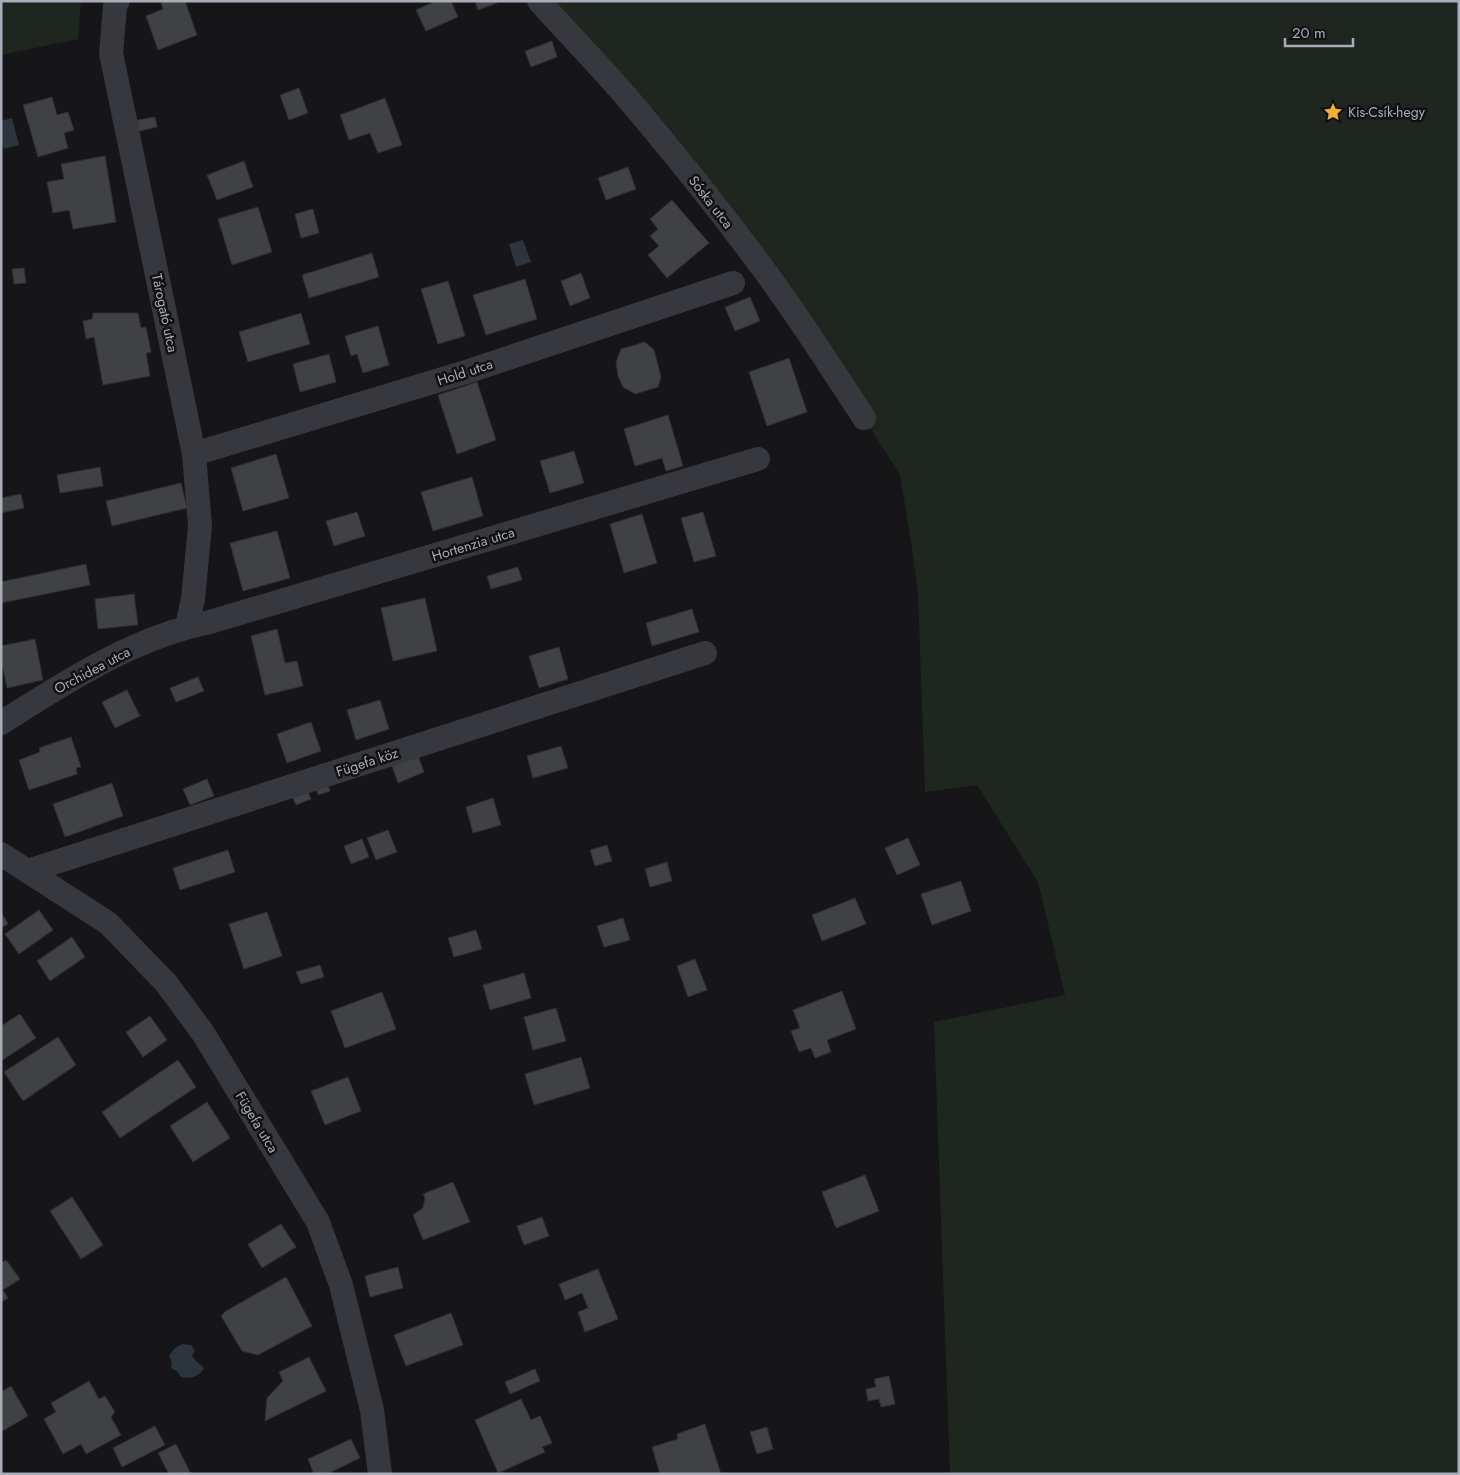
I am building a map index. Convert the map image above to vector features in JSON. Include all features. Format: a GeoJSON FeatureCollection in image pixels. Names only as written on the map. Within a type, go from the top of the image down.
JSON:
{"type":"FeatureCollection","features":[{"type":"Feature","properties":{"kind":"street","name":"Tárogató utca"},"geometry":{"type":"LineString","coordinates":[[118,1],[115,6],[111,53],[194,454],[200,526],[193,598],[187,626]]}},
{"type":"Feature","properties":{"kind":"street","name":"Sóska utca"},"geometry":{"type":"LineString","coordinates":[[539,1],[645,119],[722,216],[766,273],[816,344],[864,418]]}},
{"type":"Feature","properties":{"kind":"street","name":"Hold utca"},"geometry":{"type":"LineString","coordinates":[[194,454],[466,372],[733,283]]}},
{"type":"Feature","properties":{"kind":"street","name":"Hortenzia utca"},"geometry":{"type":"LineString","coordinates":[[187,626],[210,622],[758,459]]}},
{"type":"Feature","properties":{"kind":"street","name":"Orchidea utca"},"geometry":{"type":"LineString","coordinates":[[1,723],[62,685],[113,657],[187,626]]}},
{"type":"Feature","properties":{"kind":"street","name":"Fügefa köz"},"geometry":{"type":"LineString","coordinates":[[28,871],[705,653]]}},
{"type":"Feature","properties":{"kind":"street","name":"Fügefa utca"},"geometry":{"type":"LineString","coordinates":[[1,854],[108,924],[166,983],[203,1033],[318,1222],[341,1285],[372,1410],[380,1474]]}},
{"type":"Feature","properties":{"kind":"shaded area"},"geometry":{"type":"Polygon","coordinates":[[[1,1],[81,1],[78,39],[1,55],[1,1]]]}},
{"type":"Feature","properties":{"kind":"shaded area"},"geometry":{"type":"Polygon","coordinates":[[[551,1],[1459,1],[1459,1474],[950,1474],[934,1022],[1065,995],[1038,882],[977,785],[925,792],[918,593],[900,475],[864,418],[551,1]]]}},
{"type":"Feature","properties":{"kind":"shaded area"},"geometry":{"type":"Polygon","coordinates":[[[12,118],[19,145],[4,149],[1,138],[1,121],[12,118]]]}},
{"type":"Feature","properties":{"kind":"shaded area"},"geometry":{"type":"Polygon","coordinates":[[[523,240],[531,262],[516,267],[509,244],[523,240]]]}},
{"type":"Feature","properties":{"kind":"shaded area"},"geometry":{"type":"Polygon","coordinates":[[[182,1344],[191,1345],[195,1351],[192,1356],[204,1368],[194,1377],[181,1377],[177,1371],[171,1368],[172,1362],[169,1356],[174,1349],[182,1344]]]}},
{"type":"Feature","properties":{"kind":"building"},"geometry":{"type":"Polygon","coordinates":[[[165,1],[185,1],[197,35],[158,50],[146,16],[163,9],[161,3],[165,1]]]}},
{"type":"Feature","properties":{"kind":"building"},"geometry":{"type":"Polygon","coordinates":[[[436,1],[451,1],[458,17],[426,31],[416,10],[436,1]]]}},
{"type":"Feature","properties":{"kind":"building"},"geometry":{"type":"Polygon","coordinates":[[[475,1],[496,1],[497,3],[478,10],[475,1]]]}},
{"type":"Feature","properties":{"kind":"building"},"geometry":{"type":"Polygon","coordinates":[[[552,41],[557,57],[531,67],[525,51],[552,41]]]}},
{"type":"Feature","properties":{"kind":"building"},"geometry":{"type":"Polygon","coordinates":[[[299,88],[308,113],[289,120],[280,95],[299,88]]]}},
{"type":"Feature","properties":{"kind":"building"},"geometry":{"type":"Polygon","coordinates":[[[52,97],[57,115],[68,112],[74,130],[64,133],[68,148],[38,157],[23,105],[52,97]]]}},
{"type":"Feature","properties":{"kind":"building"},"geometry":{"type":"Polygon","coordinates":[[[385,98],[402,145],[378,153],[370,133],[349,140],[340,115],[385,98]]]}},
{"type":"Feature","properties":{"kind":"building"},"geometry":{"type":"Polygon","coordinates":[[[155,117],[157,127],[135,132],[133,121],[155,117]]]}},
{"type":"Feature","properties":{"kind":"building"},"geometry":{"type":"Polygon","coordinates":[[[105,156],[116,222],[73,229],[69,210],[53,213],[47,182],[64,179],[61,164],[105,156]]]}},
{"type":"Feature","properties":{"kind":"building"},"geometry":{"type":"Polygon","coordinates":[[[244,161],[253,187],[217,200],[207,175],[244,161]]]}},
{"type":"Feature","properties":{"kind":"building"},"geometry":{"type":"Polygon","coordinates":[[[628,167],[636,189],[606,200],[598,178],[628,167]]]}},
{"type":"Feature","properties":{"kind":"building"},"geometry":{"type":"Polygon","coordinates":[[[672,200],[709,243],[667,278],[648,255],[659,246],[650,236],[658,229],[650,219],[672,200]]]}},
{"type":"Feature","properties":{"kind":"building"},"geometry":{"type":"Polygon","coordinates":[[[258,207],[272,252],[232,265],[218,219],[258,207]]]}},
{"type":"Feature","properties":{"kind":"building"},"geometry":{"type":"Polygon","coordinates":[[[313,209],[319,233],[301,238],[295,214],[313,209]]]}},
{"type":"Feature","properties":{"kind":"building"},"geometry":{"type":"Polygon","coordinates":[[[372,253],[379,277],[309,298],[302,275],[372,253]]]}},
{"type":"Feature","properties":{"kind":"building"},"geometry":{"type":"Polygon","coordinates":[[[24,268],[26,283],[14,284],[12,269],[24,268]]]}},
{"type":"Feature","properties":{"kind":"building"},"geometry":{"type":"Polygon","coordinates":[[[581,273],[590,298],[570,306],[561,281],[581,273]]]}},
{"type":"Feature","properties":{"kind":"building"},"geometry":{"type":"Polygon","coordinates":[[[525,279],[537,319],[486,335],[473,295],[525,279]]]}},
{"type":"Feature","properties":{"kind":"building"},"geometry":{"type":"Polygon","coordinates":[[[448,281],[465,336],[438,344],[421,289],[448,281]]]}},
{"type":"Feature","properties":{"kind":"building"},"geometry":{"type":"Polygon","coordinates":[[[750,297],[760,321],[735,331],[725,307],[750,297]]]}},
{"type":"Feature","properties":{"kind":"building"},"geometry":{"type":"Polygon","coordinates":[[[93,313],[138,313],[141,328],[146,327],[151,352],[146,353],[150,376],[103,385],[94,337],[86,339],[83,321],[92,319],[93,313]]]}},
{"type":"Feature","properties":{"kind":"building"},"geometry":{"type":"Polygon","coordinates":[[[301,313],[310,344],[248,362],[239,332],[301,313]]]}},
{"type":"Feature","properties":{"kind":"building"},"geometry":{"type":"Polygon","coordinates":[[[378,326],[389,365],[363,373],[357,354],[351,356],[345,336],[378,326]]]}},
{"type":"Feature","properties":{"kind":"building"},"geometry":{"type":"Polygon","coordinates":[[[645,342],[654,350],[661,377],[658,387],[635,394],[623,387],[618,376],[616,362],[621,349],[645,342]]]}},
{"type":"Feature","properties":{"kind":"building"},"geometry":{"type":"Polygon","coordinates":[[[329,354],[336,382],[300,392],[293,364],[329,354]]]}},
{"type":"Feature","properties":{"kind":"building"},"geometry":{"type":"Polygon","coordinates":[[[789,358],[807,412],[767,426],[749,372],[789,358]]]}},
{"type":"Feature","properties":{"kind":"building"},"geometry":{"type":"Polygon","coordinates":[[[477,382],[496,440],[457,454],[438,395],[477,382]]]}},
{"type":"Feature","properties":{"kind":"building"},"geometry":{"type":"Polygon","coordinates":[[[668,415],[683,466],[666,471],[662,458],[635,466],[624,429],[668,415]]]}},
{"type":"Feature","properties":{"kind":"building"},"geometry":{"type":"Polygon","coordinates":[[[574,451],[584,483],[550,493],[540,461],[574,451]]]}},
{"type":"Feature","properties":{"kind":"building"},"geometry":{"type":"Polygon","coordinates":[[[276,454],[289,498],[243,511],[231,468],[276,454]]]}},
{"type":"Feature","properties":{"kind":"building"},"geometry":{"type":"Polygon","coordinates":[[[100,467],[103,486],[60,493],[57,475],[100,467]]]}},
{"type":"Feature","properties":{"kind":"building"},"geometry":{"type":"Polygon","coordinates":[[[472,477],[483,516],[433,531],[421,492],[472,477]]]}},
{"type":"Feature","properties":{"kind":"building"},"geometry":{"type":"Polygon","coordinates":[[[181,483],[187,508],[112,526],[106,501],[181,483]]]}},
{"type":"Feature","properties":{"kind":"building"},"geometry":{"type":"Polygon","coordinates":[[[21,494],[24,508],[1,513],[1,498],[21,494]]]}},
{"type":"Feature","properties":{"kind":"building"},"geometry":{"type":"Polygon","coordinates":[[[357,512],[365,536],[334,546],[326,521],[357,512]]]}},
{"type":"Feature","properties":{"kind":"building"},"geometry":{"type":"Polygon","coordinates":[[[703,512],[716,556],[694,562],[681,518],[703,512]]]}},
{"type":"Feature","properties":{"kind":"building"},"geometry":{"type":"Polygon","coordinates":[[[642,514],[657,563],[624,573],[610,524],[642,514]]]}},
{"type":"Feature","properties":{"kind":"building"},"geometry":{"type":"Polygon","coordinates":[[[277,531],[290,578],[243,591],[230,543],[277,531]]]}},
{"type":"Feature","properties":{"kind":"building"},"geometry":{"type":"Polygon","coordinates":[[[86,564],[90,585],[1,603],[1,582],[86,564]]]}},
{"type":"Feature","properties":{"kind":"building"},"geometry":{"type":"Polygon","coordinates":[[[518,567],[522,580],[491,589],[487,576],[518,567]]]}},
{"type":"Feature","properties":{"kind":"building"},"geometry":{"type":"Polygon","coordinates":[[[134,594],[138,625],[98,629],[95,599],[134,594]]]}},
{"type":"Feature","properties":{"kind":"building"},"geometry":{"type":"Polygon","coordinates":[[[425,598],[437,651],[393,661],[381,608],[425,598]]]}},
{"type":"Feature","properties":{"kind":"building"},"geometry":{"type":"Polygon","coordinates":[[[692,609],[699,632],[652,646],[646,623],[692,609]]]}},
{"type":"Feature","properties":{"kind":"building"},"geometry":{"type":"Polygon","coordinates":[[[277,629],[285,663],[297,661],[303,686],[265,695],[251,636],[277,629]]]}},
{"type":"Feature","properties":{"kind":"building"},"geometry":{"type":"Polygon","coordinates":[[[35,639],[43,680],[7,688],[1,659],[1,646],[35,639]]]}},
{"type":"Feature","properties":{"kind":"building"},"geometry":{"type":"Polygon","coordinates":[[[559,647],[568,679],[539,688],[529,656],[559,647]]]}},
{"type":"Feature","properties":{"kind":"building"},"geometry":{"type":"Polygon","coordinates":[[[198,677],[204,691],[176,702],[170,688],[198,677]]]}},
{"type":"Feature","properties":{"kind":"building"},"geometry":{"type":"Polygon","coordinates":[[[127,690],[140,716],[115,728],[102,702],[127,690]]]}},
{"type":"Feature","properties":{"kind":"building"},"geometry":{"type":"Polygon","coordinates":[[[380,700],[389,729],[356,740],[347,710],[380,700]]]}},
{"type":"Feature","properties":{"kind":"building"},"geometry":{"type":"Polygon","coordinates":[[[311,722],[321,751],[287,763],[277,734],[311,722]]]}},
{"type":"Feature","properties":{"kind":"building"},"geometry":{"type":"Polygon","coordinates":[[[71,737],[81,767],[76,768],[77,774],[29,790],[19,760],[40,752],[39,748],[71,737]]]}},
{"type":"Feature","properties":{"kind":"building"},"geometry":{"type":"Polygon","coordinates":[[[561,746],[568,768],[533,778],[527,756],[561,746]]]}},
{"type":"Feature","properties":{"kind":"building"},"geometry":{"type":"Polygon","coordinates":[[[417,753],[424,772],[398,783],[391,763],[417,753]]]}},
{"type":"Feature","properties":{"kind":"building"},"geometry":{"type":"Polygon","coordinates":[[[207,779],[214,796],[190,805],[183,789],[207,779]]]}},
{"type":"Feature","properties":{"kind":"building"},"geometry":{"type":"Polygon","coordinates":[[[327,782],[330,791],[318,795],[315,786],[327,782]]]}},
{"type":"Feature","properties":{"kind":"building"},"geometry":{"type":"Polygon","coordinates":[[[112,783],[123,816],[65,837],[53,804],[112,783]]]}},
{"type":"Feature","properties":{"kind":"building"},"geometry":{"type":"Polygon","coordinates":[[[306,787],[311,799],[296,805],[291,793],[306,787]]]}},
{"type":"Feature","properties":{"kind":"building"},"geometry":{"type":"Polygon","coordinates":[[[493,798],[501,825],[473,833],[466,807],[493,798]]]}},
{"type":"Feature","properties":{"kind":"building"},"geometry":{"type":"Polygon","coordinates":[[[388,830],[397,852],[376,860],[367,838],[388,830]]]}},
{"type":"Feature","properties":{"kind":"building"},"geometry":{"type":"Polygon","coordinates":[[[908,838],[920,865],[897,875],[885,848],[908,838]]]}},
{"type":"Feature","properties":{"kind":"building"},"geometry":{"type":"Polygon","coordinates":[[[362,839],[369,857],[351,864],[344,846],[362,839]]]}},
{"type":"Feature","properties":{"kind":"building"},"geometry":{"type":"Polygon","coordinates":[[[607,845],[612,861],[595,866],[590,850],[607,845]]]}},
{"type":"Feature","properties":{"kind":"building"},"geometry":{"type":"Polygon","coordinates":[[[228,850],[235,872],[180,890],[173,868],[228,850]]]}},
{"type":"Feature","properties":{"kind":"building"},"geometry":{"type":"Polygon","coordinates":[[[667,862],[672,881],[650,887],[645,869],[667,862]]]}},
{"type":"Feature","properties":{"kind":"building"},"geometry":{"type":"Polygon","coordinates":[[[961,881],[971,911],[932,925],[921,894],[961,881]]]}},
{"type":"Feature","properties":{"kind":"building"},"geometry":{"type":"Polygon","coordinates":[[[855,898],[866,924],[822,941],[812,915],[855,898]]]}},
{"type":"Feature","properties":{"kind":"building"},"geometry":{"type":"Polygon","coordinates":[[[39,910],[53,930],[19,954],[5,934],[39,910]]]}},
{"type":"Feature","properties":{"kind":"building"},"geometry":{"type":"Polygon","coordinates":[[[1,912],[8,924],[1,928],[1,912]]]}},
{"type":"Feature","properties":{"kind":"building"},"geometry":{"type":"Polygon","coordinates":[[[267,912],[282,956],[244,969],[229,924],[267,912]]]}},
{"type":"Feature","properties":{"kind":"building"},"geometry":{"type":"Polygon","coordinates":[[[623,918],[630,940],[604,947],[597,926],[623,918]]]}},
{"type":"Feature","properties":{"kind":"building"},"geometry":{"type":"Polygon","coordinates":[[[476,930],[482,949],[454,957],[448,938],[476,930]]]}},
{"type":"Feature","properties":{"kind":"building"},"geometry":{"type":"Polygon","coordinates":[[[72,937],[85,957],[50,981],[37,961],[72,937]]]}},
{"type":"Feature","properties":{"kind":"building"},"geometry":{"type":"Polygon","coordinates":[[[695,959],[707,990],[688,997],[677,966],[695,959]]]}},
{"type":"Feature","properties":{"kind":"building"},"geometry":{"type":"Polygon","coordinates":[[[320,965],[324,977],[301,984],[296,972],[320,965]]]}},
{"type":"Feature","properties":{"kind":"building"},"geometry":{"type":"Polygon","coordinates":[[[524,973],[531,998],[490,1010],[483,985],[524,973]]]}},
{"type":"Feature","properties":{"kind":"building"},"geometry":{"type":"Polygon","coordinates":[[[842,991],[856,1029],[827,1040],[831,1052],[815,1058],[811,1048],[799,1052],[791,1031],[800,1028],[793,1010],[842,991]]]}},
{"type":"Feature","properties":{"kind":"building"},"geometry":{"type":"Polygon","coordinates":[[[382,992],[396,1029],[345,1048],[331,1011],[382,992]]]}},
{"type":"Feature","properties":{"kind":"building"},"geometry":{"type":"Polygon","coordinates":[[[556,1008],[566,1041],[533,1050],[524,1017],[556,1008]]]}},
{"type":"Feature","properties":{"kind":"building"},"geometry":{"type":"Polygon","coordinates":[[[20,1014],[36,1038],[1,1061],[1,1026],[20,1014]]]}},
{"type":"Feature","properties":{"kind":"building"},"geometry":{"type":"Polygon","coordinates":[[[150,1016],[167,1040],[143,1057],[126,1032],[150,1016]]]}},
{"type":"Feature","properties":{"kind":"building"},"geometry":{"type":"Polygon","coordinates":[[[58,1037],[76,1065],[23,1101],[4,1072],[58,1037]]]}},
{"type":"Feature","properties":{"kind":"building"},"geometry":{"type":"Polygon","coordinates":[[[581,1057],[590,1088],[534,1105],[525,1074],[581,1057]]]}},
{"type":"Feature","properties":{"kind":"building"},"geometry":{"type":"Polygon","coordinates":[[[178,1060],[196,1087],[120,1138],[102,1112],[178,1060]]]}},
{"type":"Feature","properties":{"kind":"building"},"geometry":{"type":"Polygon","coordinates":[[[348,1077],[361,1111],[325,1125],[311,1091],[348,1077]]]}},
{"type":"Feature","properties":{"kind":"building"},"geometry":{"type":"Polygon","coordinates":[[[207,1102],[230,1138],[193,1162],[170,1126],[207,1102]]]}},
{"type":"Feature","properties":{"kind":"building"},"geometry":{"type":"Polygon","coordinates":[[[865,1175],[879,1211],[836,1228],[822,1192],[865,1175]]]}},
{"type":"Feature","properties":{"kind":"building"},"geometry":{"type":"Polygon","coordinates":[[[453,1182],[470,1222],[423,1240],[413,1215],[423,1208],[425,1198],[423,1194],[453,1182]]]}},
{"type":"Feature","properties":{"kind":"building"},"geometry":{"type":"Polygon","coordinates":[[[72,1197],[103,1245],[81,1259],[50,1211],[72,1197]]]}},
{"type":"Feature","properties":{"kind":"building"},"geometry":{"type":"Polygon","coordinates":[[[542,1217],[549,1236],[524,1245],[517,1226],[542,1217]]]}},
{"type":"Feature","properties":{"kind":"building"},"geometry":{"type":"Polygon","coordinates":[[[281,1224],[296,1247],[262,1268],[248,1244],[281,1224]]]}},
{"type":"Feature","properties":{"kind":"building"},"geometry":{"type":"Polygon","coordinates":[[[6,1260],[20,1279],[3,1290],[8,1298],[1,1302],[1,1263],[6,1260]]]}},
{"type":"Feature","properties":{"kind":"building"},"geometry":{"type":"Polygon","coordinates":[[[398,1267],[403,1288],[370,1297],[365,1276],[398,1267]]]}},
{"type":"Feature","properties":{"kind":"building"},"geometry":{"type":"Polygon","coordinates":[[[598,1269],[618,1319],[585,1332],[578,1312],[588,1308],[582,1293],[565,1300],[559,1284],[598,1269]]]}},
{"type":"Feature","properties":{"kind":"building"},"geometry":{"type":"Polygon","coordinates":[[[286,1277],[312,1326],[258,1355],[242,1351],[221,1316],[226,1311],[286,1277]]]}},
{"type":"Feature","properties":{"kind":"building"},"geometry":{"type":"Polygon","coordinates":[[[451,1313],[463,1345],[406,1366],[394,1335],[451,1313]]]}},
{"type":"Feature","properties":{"kind":"building"},"geometry":{"type":"Polygon","coordinates":[[[309,1357],[326,1391],[265,1421],[267,1398],[283,1381],[279,1372],[309,1357]]]}},
{"type":"Feature","properties":{"kind":"building"},"geometry":{"type":"Polygon","coordinates":[[[535,1369],[540,1381],[510,1394],[505,1382],[535,1369]]]}},
{"type":"Feature","properties":{"kind":"building"},"geometry":{"type":"Polygon","coordinates":[[[889,1376],[895,1404],[881,1407],[879,1399],[868,1401],[866,1389],[876,1387],[874,1379],[889,1376]]]}},
{"type":"Feature","properties":{"kind":"building"},"geometry":{"type":"Polygon","coordinates":[[[89,1381],[99,1399],[105,1396],[115,1412],[111,1417],[121,1435],[86,1454],[81,1444],[63,1454],[44,1419],[56,1412],[51,1403],[89,1381]]]}},
{"type":"Feature","properties":{"kind":"building"},"geometry":{"type":"Polygon","coordinates":[[[11,1386],[28,1416],[1,1432],[1,1392],[11,1386]]]}},
{"type":"Feature","properties":{"kind":"building"},"geometry":{"type":"Polygon","coordinates":[[[521,1399],[531,1420],[540,1416],[552,1443],[542,1447],[545,1452],[498,1473],[475,1420],[521,1399]]]}},
{"type":"Feature","properties":{"kind":"building"},"geometry":{"type":"Polygon","coordinates":[[[705,1424],[721,1474],[660,1474],[652,1447],[678,1439],[677,1434],[705,1424]]]}},
{"type":"Feature","properties":{"kind":"building"},"geometry":{"type":"Polygon","coordinates":[[[155,1426],[165,1445],[122,1467],[113,1448],[155,1426]]]}},
{"type":"Feature","properties":{"kind":"building"},"geometry":{"type":"Polygon","coordinates":[[[767,1427],[773,1449],[757,1454],[750,1432],[767,1427]]]}},
{"type":"Feature","properties":{"kind":"building"},"geometry":{"type":"Polygon","coordinates":[[[351,1439],[360,1458],[327,1474],[314,1474],[308,1459],[351,1439]]]}},
{"type":"Feature","properties":{"kind":"building"},"geometry":{"type":"Polygon","coordinates":[[[176,1444],[191,1474],[169,1474],[158,1453],[176,1444]]]}},
{"type":"Feature","properties":{"kind":"place","name":"Kis-Csík-hegy"},"geometry":{"type":"Point","coordinates":[1333,112]}}]}
